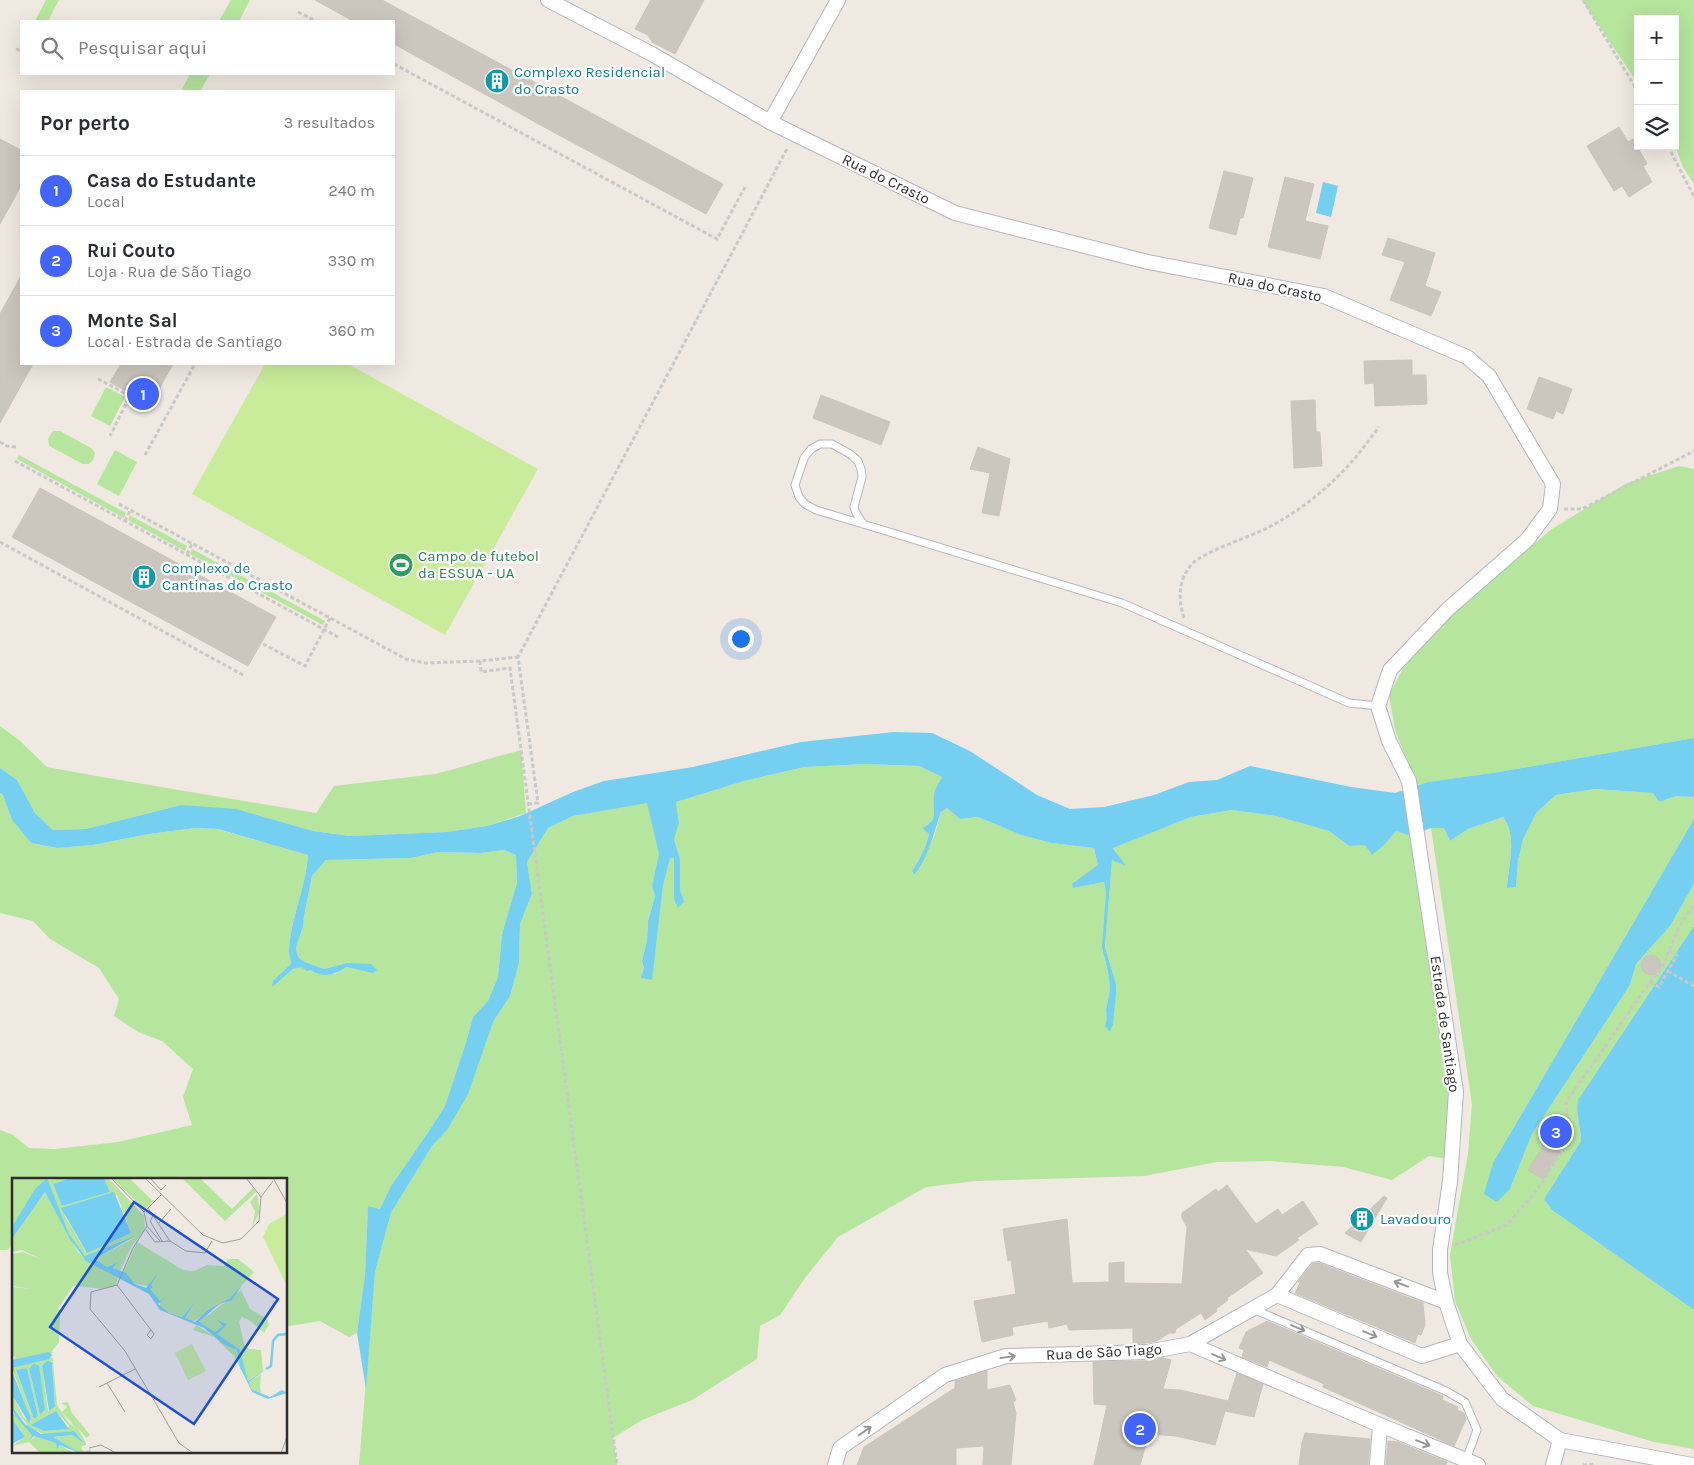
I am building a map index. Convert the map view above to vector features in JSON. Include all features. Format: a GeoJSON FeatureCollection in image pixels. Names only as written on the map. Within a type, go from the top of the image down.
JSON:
{"type":"FeatureCollection","features":[{"type":"Feature","properties":{"kind":"street","name":"Rua do Crasto"},"geometry":{"type":"LineString","coordinates":[[548,0],[650,53],[770,122],[956,213],[1148,262],[1324,296],[1467,357],[1489,376],[1553,484],[1550,509],[1527,540],[1448,609],[1390,670],[1378,706]]}},
{"type":"Feature","properties":{"kind":"street"},"geometry":{"type":"LineString","coordinates":[[770,122],[838,0]]}},
{"type":"Feature","properties":{"kind":"street","name":"Estrada de Santiago"},"geometry":{"type":"LineString","coordinates":[[1378,706],[1389,741],[1409,781],[1456,1092],[1450,1181],[1440,1250],[1440,1273],[1446,1302],[1460,1344],[1502,1399],[1560,1440]]}},
{"type":"Feature","properties":{"kind":"street"},"geometry":{"type":"LineString","coordinates":[[1446,1302],[1320,1254],[1308,1254],[1277,1295],[1422,1356],[1460,1344]]}},
{"type":"Feature","properties":{"kind":"street","name":"Rua de São Tiago"},"geometry":{"type":"LineString","coordinates":[[835,1465],[840,1448],[945,1375],[1006,1356],[1147,1352],[1190,1344],[1277,1295]]}},
{"type":"Feature","properties":{"kind":"street"},"geometry":{"type":"LineString","coordinates":[[1190,1344],[1472,1463]]}},
{"type":"Feature","properties":{"kind":"street"},"geometry":{"type":"LineString","coordinates":[[1376,1465],[1380,1425]]}},
{"type":"Feature","properties":{"kind":"street"},"geometry":{"type":"LineString","coordinates":[[1553,1465],[1560,1440],[1692,1465]]}},
{"type":"Feature","properties":{"kind":"lane"},"geometry":{"type":"LineString","coordinates":[[863,524],[854,506],[862,477],[862,469],[858,461],[832,444],[820,444],[811,449],[804,458],[795,485],[799,496],[805,504],[816,510],[1122,603],[1349,703],[1378,706]]}},
{"type":"Feature","properties":{"kind":"lane"},"geometry":{"type":"LineString","coordinates":[[1253,1309],[1446,1391],[1465,1402],[1476,1430],[1472,1463]]}},
{"type":"Feature","properties":{"kind":"path"},"geometry":{"type":"LineString","coordinates":[[1583,0],[1634,85]]}},
{"type":"Feature","properties":{"kind":"path"},"geometry":{"type":"LineString","coordinates":[[298,12],[314,20]]}},
{"type":"Feature","properties":{"kind":"path"},"geometry":{"type":"LineString","coordinates":[[16,48],[20,50]]}},
{"type":"Feature","properties":{"kind":"path"},"geometry":{"type":"LineString","coordinates":[[395,65],[717,239],[746,186]]}},
{"type":"Feature","properties":{"kind":"path"},"geometry":{"type":"LineString","coordinates":[[528,804],[538,803],[518,657],[795,134]]}},
{"type":"Feature","properties":{"kind":"path"},"geometry":{"type":"LineString","coordinates":[[1670,150],[1694,197]]}},
{"type":"Feature","properties":{"kind":"path"},"geometry":{"type":"LineString","coordinates":[[145,455],[194,365]]}},
{"type":"Feature","properties":{"kind":"path"},"geometry":{"type":"LineString","coordinates":[[98,379],[130,396],[110,436]]}},
{"type":"Feature","properties":{"kind":"path"},"geometry":{"type":"LineString","coordinates":[[1189,633],[1179,597],[1184,574],[1193,562],[1266,529],[1298,510],[1349,465],[1379,427]]}},
{"type":"Feature","properties":{"kind":"path"},"geometry":{"type":"LineString","coordinates":[[0,442],[7,446],[16,447]]}},
{"type":"Feature","properties":{"kind":"path"},"geometry":{"type":"LineString","coordinates":[[1550,509],[1582,509],[1694,451]]}},
{"type":"Feature","properties":{"kind":"path"},"geometry":{"type":"LineString","coordinates":[[15,461],[338,637]]}},
{"type":"Feature","properties":{"kind":"path"},"geometry":{"type":"LineString","coordinates":[[119,504],[406,659],[425,664],[518,657]]}},
{"type":"Feature","properties":{"kind":"path"},"geometry":{"type":"LineString","coordinates":[[125,521],[130,511]]}},
{"type":"Feature","properties":{"kind":"path"},"geometry":{"type":"LineString","coordinates":[[0,542],[243,675]]}},
{"type":"Feature","properties":{"kind":"path"},"geometry":{"type":"LineString","coordinates":[[187,554],[192,544]]}},
{"type":"Feature","properties":{"kind":"path"},"geometry":{"type":"LineString","coordinates":[[262,644],[305,666],[330,618]]}},
{"type":"Feature","properties":{"kind":"path"},"geometry":{"type":"LineString","coordinates":[[480,661],[481,672],[510,668],[617,1465]]}},
{"type":"Feature","properties":{"kind":"path"},"geometry":{"type":"LineString","coordinates":[[1440,1250],[1489,1234],[1507,1225],[1539,1187],[1563,1149],[1569,1131],[1566,1102],[1657,976],[1671,952],[1679,927],[1694,904]]}},
{"type":"Feature","properties":{"kind":"path"},"geometry":{"type":"LineString","coordinates":[[1652,982],[1659,986],[1677,955],[1671,952]]}},
{"type":"Feature","properties":{"kind":"path"},"geometry":{"type":"LineString","coordinates":[[1668,971],[1694,986]]}},
{"type":"Feature","properties":{"kind":"path"},"geometry":{"type":"LineString","coordinates":[[1583,1465],[1599,1465]]}},
{"type":"Feature","properties":{"kind":"green space"},"geometry":{"type":"Polygon","coordinates":[[[46,0],[59,0],[49,20],[36,20],[46,0]]]}},
{"type":"Feature","properties":{"kind":"green space"},"geometry":{"type":"Polygon","coordinates":[[[231,0],[250,0],[240,20],[220,20],[231,0]]]}},
{"type":"Feature","properties":{"kind":"green space"},"geometry":{"type":"Polygon","coordinates":[[[1582,0],[1694,0],[1694,184],[1683,167],[1677,150],[1679,150],[1679,15],[1634,15],[1634,78],[1582,0]]]}},
{"type":"Feature","properties":{"kind":"green space"},"geometry":{"type":"Polygon","coordinates":[[[189,75],[209,75],[201,90],[182,90],[189,75]]]}},
{"type":"Feature","properties":{"kind":"green space","name":"Campo de futebol da ESSUA - UA"},"geometry":{"type":"Polygon","coordinates":[[[264,365],[350,365],[538,469],[445,635],[192,494],[264,365]]]}},
{"type":"Feature","properties":{"kind":"green space"},"geometry":{"type":"Polygon","coordinates":[[[106,387],[125,397],[110,426],[91,416],[106,387]]]}},
{"type":"Feature","properties":{"kind":"green space"},"geometry":{"type":"Polygon","coordinates":[[[53,431],[60,431],[91,448],[95,453],[93,460],[89,464],[83,464],[51,447],[48,439],[53,431]]]}},
{"type":"Feature","properties":{"kind":"green space"},"geometry":{"type":"Polygon","coordinates":[[[115,450],[137,462],[119,496],[97,484],[115,450]]]}},
{"type":"Feature","properties":{"kind":"green space"},"geometry":{"type":"Polygon","coordinates":[[[19,455],[126,513],[124,518],[17,459],[19,455]]]}},
{"type":"Feature","properties":{"kind":"green space"},"geometry":{"type":"Polygon","coordinates":[[[1679,466],[1694,469],[1694,738],[1499,772],[1428,782],[1417,786],[1395,730],[1389,695],[1405,665],[1456,609],[1552,529],[1627,483],[1679,466]]]}},
{"type":"Feature","properties":{"kind":"green space"},"geometry":{"type":"Polygon","coordinates":[[[130,516],[187,546],[185,551],[128,520],[130,516]]]}},
{"type":"Feature","properties":{"kind":"green space"},"geometry":{"type":"Polygon","coordinates":[[[192,549],[325,621],[323,625],[190,554],[192,549]]]}},
{"type":"Feature","properties":{"kind":"green space"},"geometry":{"type":"Polygon","coordinates":[[[0,726],[19,740],[47,767],[316,813],[334,786],[436,774],[521,750],[526,813],[487,826],[446,832],[350,836],[313,831],[277,821],[181,805],[86,829],[53,830],[35,813],[17,780],[0,768],[0,726]]]}},
{"type":"Feature","properties":{"kind":"green space"},"geometry":{"type":"Polygon","coordinates":[[[865,764],[919,766],[942,777],[935,791],[933,818],[922,828],[929,834],[922,853],[912,871],[914,875],[934,837],[941,812],[947,808],[960,819],[978,817],[1021,835],[1051,843],[1094,848],[1098,865],[1073,888],[1104,882],[1106,892],[1104,956],[1110,989],[1106,1010],[1110,1032],[1116,984],[1105,947],[1112,859],[1124,865],[1113,847],[1191,817],[1232,810],[1276,816],[1329,831],[1349,846],[1386,843],[1396,830],[1412,836],[1452,1088],[1448,1159],[1429,1156],[1392,1180],[1343,1167],[1269,1161],[1217,1162],[1144,1176],[975,1181],[926,1187],[838,1237],[805,1278],[780,1315],[760,1326],[757,1359],[692,1400],[642,1420],[613,1438],[617,1465],[359,1465],[375,1272],[391,1213],[432,1146],[447,1130],[493,1022],[510,996],[519,963],[520,924],[532,894],[527,862],[548,828],[573,816],[647,802],[660,854],[652,886],[655,896],[648,921],[647,940],[642,961],[644,968],[655,953],[663,886],[670,857],[674,858],[674,899],[684,901],[680,890],[680,859],[674,839],[679,823],[676,802],[744,781],[805,767],[865,764]]]}},
{"type":"Feature","properties":{"kind":"green space"},"geometry":{"type":"Polygon","coordinates":[[[1595,789],[1653,793],[1659,802],[1676,796],[1694,797],[1694,819],[1508,1137],[1510,1189],[1532,1134],[1630,985],[1636,964],[1670,926],[1694,884],[1694,926],[1578,1100],[1577,1111],[1581,1141],[1544,1199],[1552,1210],[1694,1310],[1694,1449],[1654,1442],[1533,1406],[1497,1376],[1471,1339],[1455,1301],[1450,1255],[1468,1154],[1472,1104],[1431,828],[1444,828],[1450,841],[1468,829],[1503,817],[1508,825],[1511,842],[1507,887],[1516,886],[1518,861],[1523,839],[1537,812],[1556,795],[1595,789]]]}},
{"type":"Feature","properties":{"kind":"green space"},"geometry":{"type":"Polygon","coordinates":[[[0,793],[3,795],[12,820],[31,843],[56,848],[93,845],[149,834],[195,828],[217,829],[308,855],[307,867],[290,940],[291,964],[272,986],[293,969],[301,966],[307,971],[335,974],[347,967],[351,967],[347,963],[324,969],[305,962],[297,954],[296,947],[303,927],[312,876],[326,860],[411,858],[438,852],[481,853],[504,850],[516,855],[517,883],[502,934],[498,977],[488,1001],[473,1017],[445,1106],[391,1186],[380,1209],[368,1207],[365,1275],[357,1333],[349,1337],[320,1321],[288,1325],[288,1178],[12,1178],[12,1246],[7,1250],[0,1250],[0,1130],[13,1135],[29,1148],[55,1149],[118,1142],[192,1125],[183,1097],[193,1069],[162,1041],[138,1032],[114,1016],[119,999],[99,968],[50,939],[33,921],[0,913],[0,793]]]}},
{"type":"Feature","properties":{"kind":"water"},"geometry":{"type":"Polygon","coordinates":[[[1323,182],[1338,186],[1331,217],[1316,213],[1323,182]]]}},
{"type":"Feature","properties":{"kind":"water"},"geometry":{"type":"Polygon","coordinates":[[[894,732],[932,733],[970,751],[1037,795],[1070,809],[1104,807],[1154,795],[1189,782],[1217,780],[1250,766],[1351,787],[1395,793],[1428,782],[1499,772],[1694,738],[1694,797],[1676,796],[1659,802],[1653,793],[1595,789],[1556,795],[1537,812],[1523,839],[1518,861],[1516,887],[1507,888],[1511,842],[1508,825],[1503,817],[1468,829],[1450,841],[1444,828],[1431,828],[1412,836],[1396,831],[1372,855],[1365,845],[1349,846],[1329,831],[1276,816],[1232,810],[1191,817],[1113,848],[1126,866],[1112,860],[1105,947],[1116,984],[1113,1024],[1110,1032],[1105,1026],[1110,989],[1102,947],[1106,892],[1104,882],[1073,888],[1072,884],[1098,865],[1094,848],[1051,843],[1021,835],[978,817],[960,819],[947,808],[941,812],[927,853],[914,875],[912,871],[922,853],[929,834],[922,828],[933,818],[934,794],[942,777],[919,766],[865,764],[805,767],[744,781],[676,802],[679,823],[674,839],[680,859],[680,890],[684,901],[678,908],[674,899],[674,858],[670,858],[663,886],[652,980],[641,978],[644,968],[642,961],[647,940],[648,921],[655,896],[652,886],[659,854],[647,803],[573,816],[548,828],[527,862],[532,894],[520,924],[519,963],[510,996],[493,1022],[468,1094],[447,1130],[432,1146],[391,1213],[375,1272],[366,1389],[357,1333],[365,1275],[368,1206],[380,1209],[391,1186],[445,1106],[473,1017],[488,1001],[498,977],[502,934],[517,883],[516,855],[504,850],[481,853],[438,852],[411,858],[326,860],[312,876],[303,927],[296,947],[297,954],[305,962],[324,969],[347,963],[371,964],[377,970],[373,973],[347,967],[338,972],[325,975],[311,970],[307,971],[301,967],[293,969],[272,987],[273,981],[291,964],[290,940],[307,867],[308,855],[218,829],[195,828],[149,834],[93,845],[57,848],[31,843],[12,820],[3,795],[0,793],[0,768],[17,780],[35,813],[53,830],[86,829],[181,805],[236,809],[313,831],[350,836],[446,832],[487,826],[520,816],[573,792],[604,781],[693,767],[801,742],[894,732]]]}},
{"type":"Feature","properties":{"kind":"water"},"geometry":{"type":"Polygon","coordinates":[[[1694,819],[1694,884],[1670,926],[1636,964],[1630,985],[1532,1134],[1510,1189],[1497,1202],[1484,1194],[1493,1163],[1694,819]]]}},
{"type":"Feature","properties":{"kind":"water"},"geometry":{"type":"Polygon","coordinates":[[[1694,926],[1694,1310],[1552,1210],[1544,1199],[1581,1141],[1577,1111],[1578,1100],[1694,926]]]}},
{"type":"Feature","properties":{"kind":"building","name":"Complexo Residencial do Crasto"},"geometry":{"type":"Polygon","coordinates":[[[315,0],[382,0],[723,184],[706,214],[395,45],[395,20],[351,20],[315,0]]]}},
{"type":"Feature","properties":{"kind":"building"},"geometry":{"type":"Polygon","coordinates":[[[651,0],[704,0],[675,54],[652,42],[648,35],[635,29],[651,0]]]}},
{"type":"Feature","properties":{"kind":"building"},"geometry":{"type":"Polygon","coordinates":[[[1619,127],[1628,142],[1633,139],[1634,150],[1639,150],[1647,164],[1643,166],[1652,182],[1629,197],[1622,186],[1614,191],[1587,146],[1619,127]]]}},
{"type":"Feature","properties":{"kind":"building"},"geometry":{"type":"Polygon","coordinates":[[[0,139],[20,149],[20,188],[0,224],[0,139]]]}},
{"type":"Feature","properties":{"kind":"building"},"geometry":{"type":"Polygon","coordinates":[[[1224,171],[1253,178],[1243,218],[1240,218],[1236,235],[1209,228],[1224,171]]]}},
{"type":"Feature","properties":{"kind":"building"},"geometry":{"type":"Polygon","coordinates":[[[1285,177],[1314,184],[1305,221],[1328,226],[1320,259],[1268,247],[1285,177]]]}},
{"type":"Feature","properties":{"kind":"building"},"geometry":{"type":"Polygon","coordinates":[[[1388,238],[1435,253],[1425,286],[1441,292],[1431,316],[1390,300],[1405,262],[1382,255],[1388,238]]]}},
{"type":"Feature","properties":{"kind":"building"},"geometry":{"type":"Polygon","coordinates":[[[20,278],[20,365],[32,365],[0,423],[0,314],[20,278]]]}},
{"type":"Feature","properties":{"kind":"building"},"geometry":{"type":"Polygon","coordinates":[[[1412,360],[1412,375],[1426,375],[1427,404],[1375,406],[1374,383],[1365,384],[1364,361],[1412,360]]]}},
{"type":"Feature","properties":{"kind":"building"},"geometry":{"type":"Polygon","coordinates":[[[120,365],[172,365],[150,405],[110,382],[120,365]]]}},
{"type":"Feature","properties":{"kind":"building"},"geometry":{"type":"Polygon","coordinates":[[[1539,377],[1572,389],[1563,414],[1556,411],[1553,419],[1527,409],[1539,377]]]}},
{"type":"Feature","properties":{"kind":"building"},"geometry":{"type":"Polygon","coordinates":[[[821,395],[890,422],[881,445],[813,418],[821,395]]]}},
{"type":"Feature","properties":{"kind":"building"},"geometry":{"type":"Polygon","coordinates":[[[1315,400],[1316,432],[1320,432],[1322,466],[1294,468],[1291,401],[1315,400]]]}},
{"type":"Feature","properties":{"kind":"building"},"geometry":{"type":"Polygon","coordinates":[[[978,447],[1010,459],[999,516],[982,513],[990,473],[970,469],[978,447]]]}},
{"type":"Feature","properties":{"kind":"building","name":"Complexo de Cantinas do Crasto"},"geometry":{"type":"Polygon","coordinates":[[[40,488],[276,617],[248,666],[12,537],[40,488]]]}},
{"type":"Feature","properties":{"kind":"building"},"geometry":{"type":"Polygon","coordinates":[[[1651,955],[1658,958],[1661,965],[1658,972],[1651,975],[1644,972],[1641,965],[1644,958],[1651,955]]]}},
{"type":"Feature","properties":{"kind":"building"},"geometry":{"type":"Polygon","coordinates":[[[1554,1120],[1561,1121],[1566,1127],[1565,1134],[1555,1146],[1561,1149],[1543,1179],[1528,1170],[1546,1141],[1550,1143],[1546,1130],[1548,1123],[1554,1120]]]}},
{"type":"Feature","properties":{"kind":"building"},"geometry":{"type":"Polygon","coordinates":[[[1227,1185],[1256,1224],[1278,1209],[1282,1215],[1303,1201],[1318,1224],[1297,1238],[1299,1240],[1276,1256],[1245,1249],[1263,1273],[1227,1298],[1228,1300],[1216,1309],[1217,1311],[1205,1320],[1201,1313],[1176,1329],[1175,1333],[1169,1333],[1157,1341],[1146,1343],[1133,1344],[1133,1328],[1069,1330],[1067,1324],[1049,1328],[1048,1321],[1012,1327],[1013,1335],[982,1342],[974,1301],[1016,1294],[1011,1260],[1008,1261],[1003,1229],[1067,1219],[1072,1283],[1109,1282],[1109,1263],[1124,1262],[1124,1283],[1182,1284],[1187,1227],[1182,1218],[1182,1213],[1216,1189],[1218,1192],[1227,1185]]]}},
{"type":"Feature","properties":{"kind":"building"},"geometry":{"type":"Polygon","coordinates":[[[1384,1196],[1387,1198],[1361,1242],[1345,1233],[1384,1196]]]}},
{"type":"Feature","properties":{"kind":"building"},"geometry":{"type":"Polygon","coordinates":[[[1313,1263],[1319,1263],[1423,1303],[1425,1325],[1421,1335],[1418,1334],[1415,1343],[1295,1293],[1300,1283],[1298,1282],[1313,1263]]]}},
{"type":"Feature","properties":{"kind":"building"},"geometry":{"type":"Polygon","coordinates":[[[1267,1321],[1443,1396],[1442,1400],[1458,1407],[1457,1410],[1464,1413],[1466,1419],[1454,1446],[1323,1387],[1324,1384],[1269,1360],[1267,1367],[1242,1357],[1244,1350],[1239,1348],[1246,1332],[1267,1321]]]}},
{"type":"Feature","properties":{"kind":"building"},"geometry":{"type":"Polygon","coordinates":[[[1163,1358],[1171,1360],[1163,1389],[1180,1390],[1228,1401],[1215,1445],[1176,1436],[1149,1434],[1140,1465],[1094,1465],[1107,1405],[1094,1404],[1093,1362],[1147,1361],[1163,1358]]]}},
{"type":"Feature","properties":{"kind":"building"},"geometry":{"type":"Polygon","coordinates":[[[987,1371],[987,1390],[1010,1385],[1016,1400],[1013,1402],[1016,1413],[1011,1465],[983,1465],[984,1446],[956,1448],[956,1465],[857,1465],[864,1447],[955,1388],[955,1381],[987,1371]]]}},
{"type":"Feature","properties":{"kind":"building"},"geometry":{"type":"Polygon","coordinates":[[[1237,1373],[1263,1384],[1254,1417],[1225,1411],[1237,1373]]]}},
{"type":"Feature","properties":{"kind":"building"},"geometry":{"type":"Polygon","coordinates":[[[1305,1433],[1370,1439],[1368,1465],[1299,1465],[1305,1433]]]}},
{"type":"Feature","properties":{"kind":"building"},"geometry":{"type":"Polygon","coordinates":[[[1388,1441],[1398,1442],[1447,1462],[1446,1465],[1386,1465],[1388,1441]]]}},
{"type":"Feature","properties":{"kind":"place","name":"Complexo Residencial do Crasto"},"geometry":{"type":"Point","coordinates":[497,81]}},
{"type":"Feature","properties":{"kind":"place","name":"Casa do Estudante"},"geometry":{"type":"Point","coordinates":[143,394]}},
{"type":"Feature","properties":{"kind":"place","name":"Campo de futebol da ESSUA - UA"},"geometry":{"type":"Point","coordinates":[401,565]}},
{"type":"Feature","properties":{"kind":"place","name":"Complexo de Cantinas do Crasto"},"geometry":{"type":"Point","coordinates":[144,577]}},
{"type":"Feature","properties":{"kind":"place","name":"Monte Sal"},"geometry":{"type":"Point","coordinates":[1556,1132]}},
{"type":"Feature","properties":{"kind":"place","name":"Lavadouro"},"geometry":{"type":"Point","coordinates":[1362,1219]}},
{"type":"Feature","properties":{"kind":"place","name":"Rui Couto"},"geometry":{"type":"Point","coordinates":[1140,1429]}}]}
